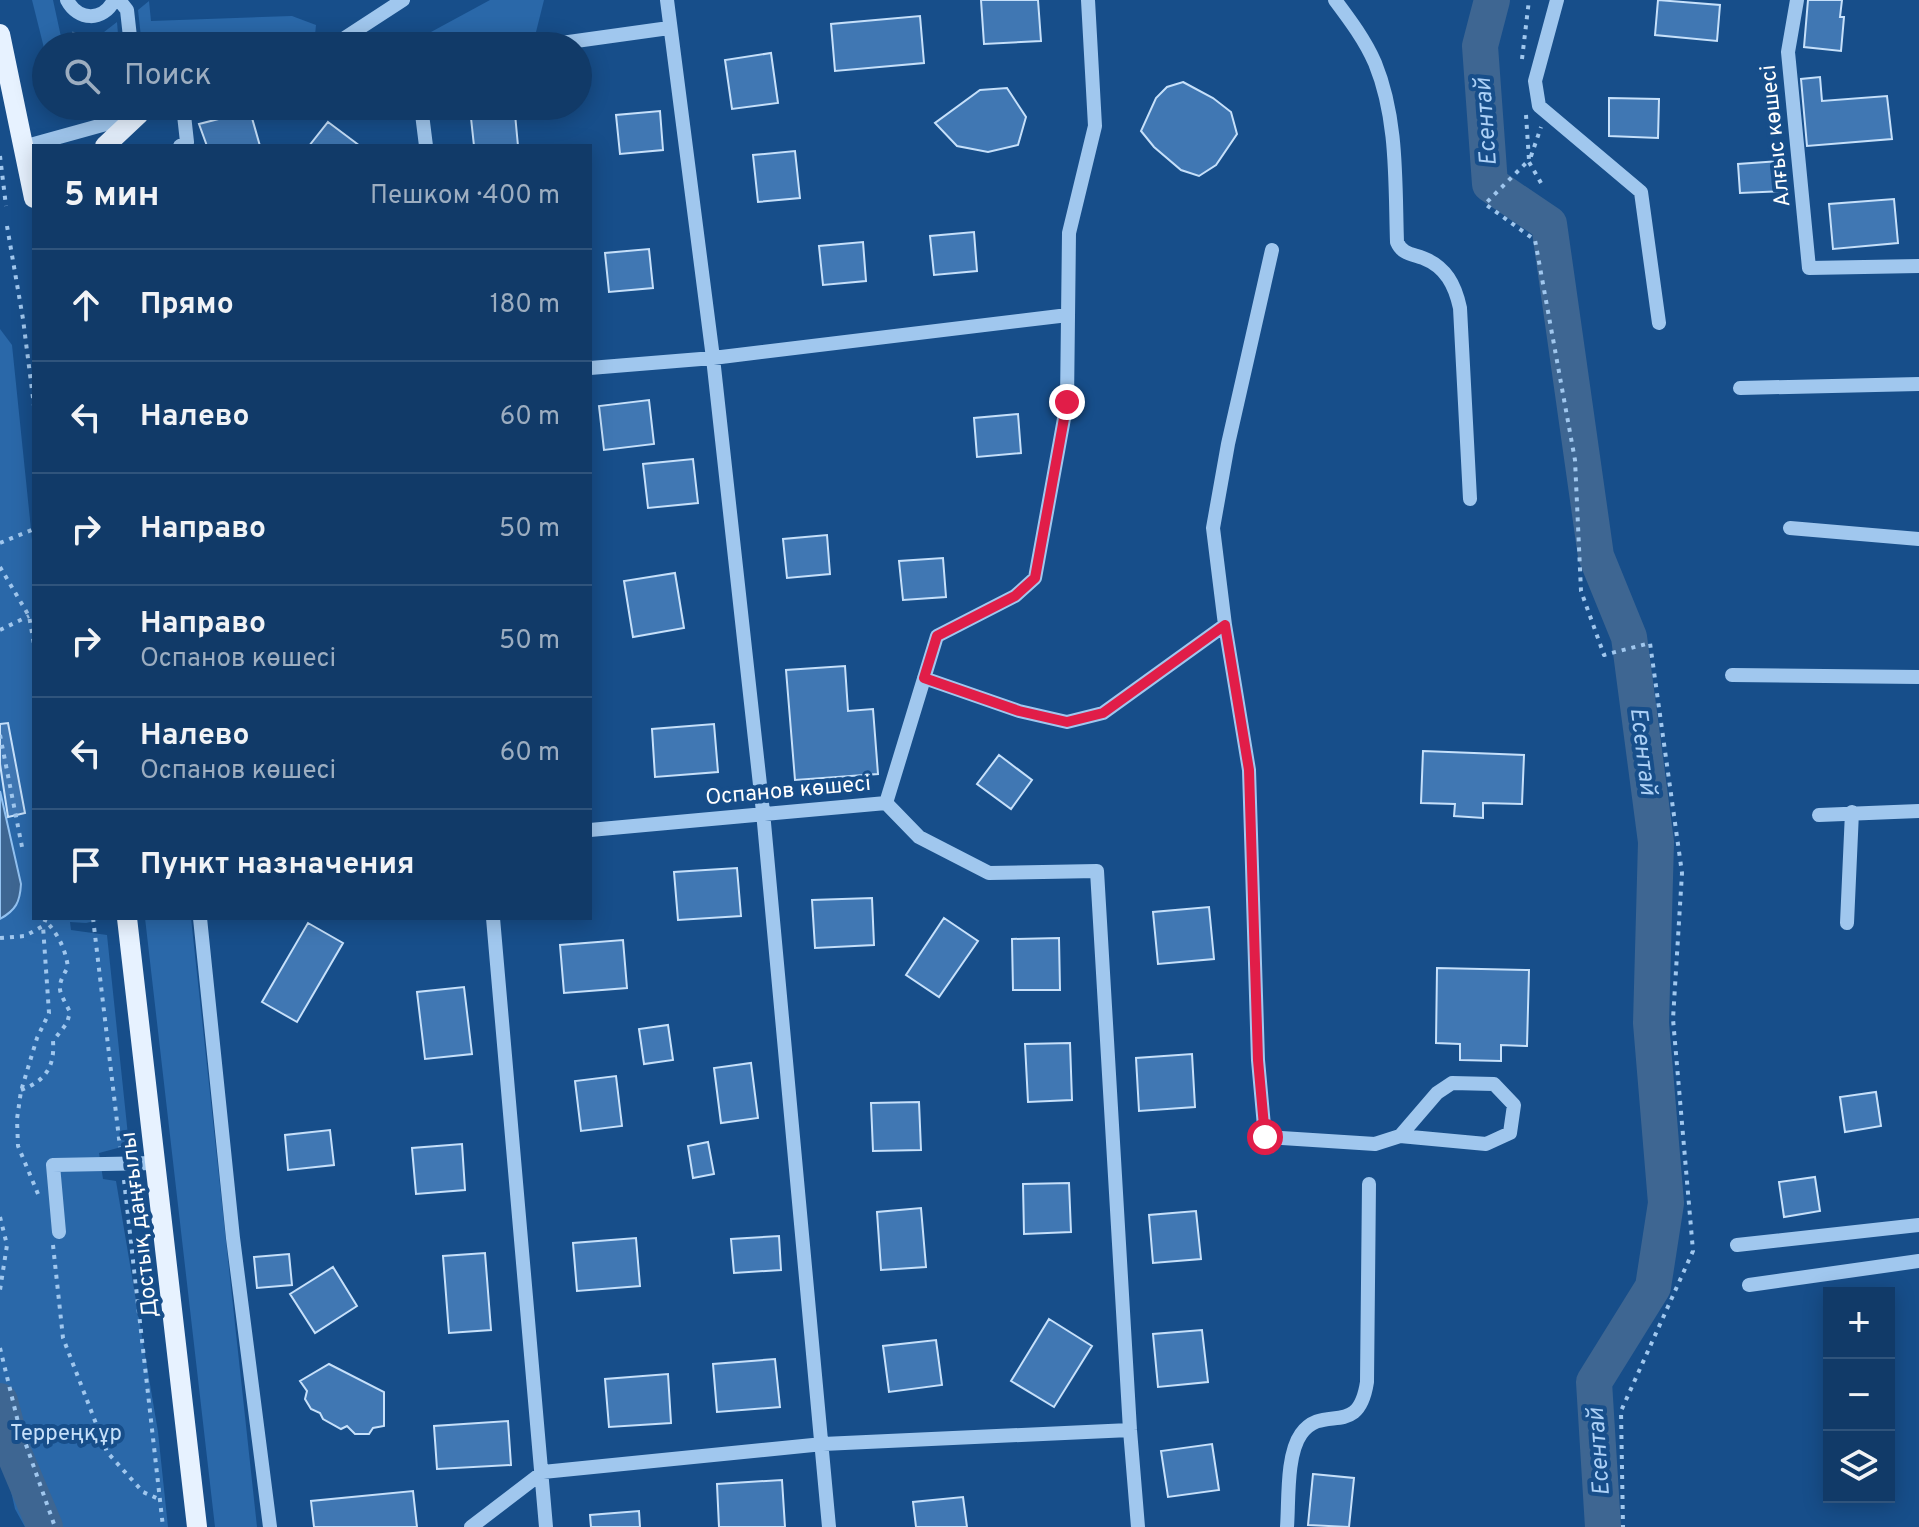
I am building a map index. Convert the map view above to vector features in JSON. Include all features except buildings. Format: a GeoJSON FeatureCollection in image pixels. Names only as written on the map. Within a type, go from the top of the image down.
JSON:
{"type":"FeatureCollection","features":[{"type":"Feature","properties":{"kind":"main road"},"geometry":{"type":"LineString","coordinates":[[0,34],[32,189]]}},
{"type":"Feature","properties":{"kind":"main road"},"geometry":{"type":"LineString","coordinates":[[107,144],[129,120]]}},
{"type":"Feature","properties":{"kind":"main road","name":"Достық даңғылы"},"geometry":{"type":"LineString","coordinates":[[127,920],[197,1527]]}},
{"type":"Feature","properties":{"kind":"street"},"geometry":{"type":"LineString","coordinates":[[67,0],[78,13],[93,17],[108,10],[116,0],[127,10],[129,32]]}},
{"type":"Feature","properties":{"kind":"street"},"geometry":{"type":"LineString","coordinates":[[354,32],[403,0]]}},
{"type":"Feature","properties":{"kind":"street"},"geometry":{"type":"LineString","coordinates":[[667,0],[713,358],[763,812],[829,1527]]}},
{"type":"Feature","properties":{"kind":"street","name":"Оспанов көшесі"},"geometry":{"type":"LineString","coordinates":[[592,830],[886,803],[937,636],[1015,596],[1035,578],[1067,402],[1069,233],[1095,126],[1088,0]]}},
{"type":"Feature","properties":{"kind":"street"},"geometry":{"type":"LineString","coordinates":[[1335,0],[1375,63],[1386,101],[1394,155],[1397,242],[1400,248],[1437,265],[1456,291],[1460,308],[1470,499]]}},
{"type":"Feature","properties":{"kind":"street"},"geometry":{"type":"LineString","coordinates":[[1557,0],[1535,81],[1539,106],[1641,192],[1659,323]]}},
{"type":"Feature","properties":{"kind":"street","name":"Алғыс көшесі"},"geometry":{"type":"LineString","coordinates":[[1797,0],[1788,52],[1809,268],[1919,266]]}},
{"type":"Feature","properties":{"kind":"street"},"geometry":{"type":"LineString","coordinates":[[592,39],[669,28]]}},
{"type":"Feature","properties":{"kind":"street"},"geometry":{"type":"LineString","coordinates":[[32,144],[107,120]]}},
{"type":"Feature","properties":{"kind":"street"},"geometry":{"type":"LineString","coordinates":[[184,144],[187,142],[185,120]]}},
{"type":"Feature","properties":{"kind":"street"},"geometry":{"type":"LineString","coordinates":[[423,120],[426,144]]}},
{"type":"Feature","properties":{"kind":"street"},"geometry":{"type":"LineString","coordinates":[[23,147],[32,144]]}},
{"type":"Feature","properties":{"kind":"street"},"geometry":{"type":"LineString","coordinates":[[1272,250],[1228,444],[1213,528],[1225,625],[1249,770],[1258,1060],[1265,1137],[1375,1144],[1400,1136],[1486,1144],[1510,1133],[1514,1105],[1494,1084],[1452,1083],[1437,1093],[1400,1136]]}},
{"type":"Feature","properties":{"kind":"street"},"geometry":{"type":"LineString","coordinates":[[592,368],[713,358],[1068,315]]}},
{"type":"Feature","properties":{"kind":"street"},"geometry":{"type":"LineString","coordinates":[[1740,388],[1919,384]]}},
{"type":"Feature","properties":{"kind":"street"},"geometry":{"type":"LineString","coordinates":[[1790,528],[1919,539]]}},
{"type":"Feature","properties":{"kind":"street"},"geometry":{"type":"LineString","coordinates":[[924,678],[1019,711],[1067,722],[1103,713],[1225,625]]}},
{"type":"Feature","properties":{"kind":"street"},"geometry":{"type":"LineString","coordinates":[[1732,675],[1919,677]]}},
{"type":"Feature","properties":{"kind":"street"},"geometry":{"type":"LineString","coordinates":[[886,803],[919,837],[989,873],[1097,871],[1138,1527]]}},
{"type":"Feature","properties":{"kind":"street"},"geometry":{"type":"LineString","coordinates":[[1819,815],[1919,811]]}},
{"type":"Feature","properties":{"kind":"street"},"geometry":{"type":"LineString","coordinates":[[1847,923],[1852,812]]}},
{"type":"Feature","properties":{"kind":"street"},"geometry":{"type":"LineString","coordinates":[[200,920],[233,1238],[270,1527]]}},
{"type":"Feature","properties":{"kind":"street"},"geometry":{"type":"LineString","coordinates":[[493,920],[546,1527]]}},
{"type":"Feature","properties":{"kind":"street"},"geometry":{"type":"LineString","coordinates":[[55,1234],[53,1165],[156,1163]]}},
{"type":"Feature","properties":{"kind":"street"},"geometry":{"type":"LineString","coordinates":[[1287,1527],[1293,1449],[1302,1433],[1315,1422],[1348,1416],[1358,1410],[1364,1400],[1367,1382],[1369,1184]]}},
{"type":"Feature","properties":{"kind":"street"},"geometry":{"type":"LineString","coordinates":[[1737,1245],[1919,1225]]}},
{"type":"Feature","properties":{"kind":"street"},"geometry":{"type":"LineString","coordinates":[[1749,1285],[1919,1261]]}},
{"type":"Feature","properties":{"kind":"street"},"geometry":{"type":"LineString","coordinates":[[471,1527],[543,1472],[823,1444],[1130,1430]]}},
{"type":"Feature","properties":{"kind":"path"},"geometry":{"type":"LineString","coordinates":[[1521,65],[1529,0]]}},
{"type":"Feature","properties":{"kind":"path"},"geometry":{"type":"LineString","coordinates":[[1547,112],[1529,160],[1485,204],[1535,240],[1575,460],[1581,591],[1604,655],[1650,643],[1682,873],[1673,1019],[1693,1251],[1621,1411],[1623,1527]]}},
{"type":"Feature","properties":{"kind":"path"},"geometry":{"type":"LineString","coordinates":[[0,156],[6,206]]}},
{"type":"Feature","properties":{"kind":"path"},"geometry":{"type":"LineString","coordinates":[[1529,160],[1541,183]]}},
{"type":"Feature","properties":{"kind":"path"},"geometry":{"type":"LineString","coordinates":[[7,226],[32,390]]}},
{"type":"Feature","properties":{"kind":"path"},"geometry":{"type":"LineString","coordinates":[[0,543],[32,530]]}},
{"type":"Feature","properties":{"kind":"path"},"geometry":{"type":"LineString","coordinates":[[0,567],[29,616],[32,633]]}},
{"type":"Feature","properties":{"kind":"path"},"geometry":{"type":"LineString","coordinates":[[0,630],[29,616]]}},
{"type":"Feature","properties":{"kind":"path"},"geometry":{"type":"LineString","coordinates":[[0,735],[23,852]]}},
{"type":"Feature","properties":{"kind":"path"},"geometry":{"type":"LineString","coordinates":[[38,1196],[18,1146],[17,1119],[21,1091],[37,1038],[49,1013],[45,920]]}},
{"type":"Feature","properties":{"kind":"path"},"geometry":{"type":"LineString","coordinates":[[21,1091],[36,1085],[50,1071],[53,1041],[67,1023],[70,1012],[58,990],[58,983],[68,967],[65,951],[46,920]]}},
{"type":"Feature","properties":{"kind":"path"},"geometry":{"type":"LineString","coordinates":[[93,920],[163,1527]]}},
{"type":"Feature","properties":{"kind":"path"},"geometry":{"type":"LineString","coordinates":[[0,938],[25,936],[43,926]]}},
{"type":"Feature","properties":{"kind":"path"},"geometry":{"type":"LineString","coordinates":[[0,1217],[7,1245],[0,1290]]}},
{"type":"Feature","properties":{"kind":"path"},"geometry":{"type":"LineString","coordinates":[[55,1234],[63,1338],[107,1452],[143,1492],[161,1500]]}},
{"type":"Feature","properties":{"kind":"path"},"geometry":{"type":"LineString","coordinates":[[0,1348],[18,1422],[55,1527]]}},
{"type":"Feature","properties":{"kind":"green space"},"geometry":{"type":"Polygon","coordinates":[[[32,0],[53,0],[60,32],[40,32],[32,0]]]}},
{"type":"Feature","properties":{"kind":"green space"},"geometry":{"type":"Polygon","coordinates":[[[490,0],[544,0],[536,32],[431,32],[490,0]]]}},
{"type":"Feature","properties":{"kind":"green space"},"geometry":{"type":"Polygon","coordinates":[[[149,1],[151,21],[292,16],[316,25],[315,32],[140,32],[138,10],[149,1]]]}},
{"type":"Feature","properties":{"kind":"green space"},"geometry":{"type":"Polygon","coordinates":[[[117,22],[118,32],[104,32],[117,22]]]}},
{"type":"Feature","properties":{"kind":"green space","name":"Терреңқұр"},"geometry":{"type":"Polygon","coordinates":[[[0,329],[12,345],[32,539],[32,920],[99,920],[70,922],[71,930],[107,935],[129,1145],[99,1153],[103,1179],[116,1181],[158,1432],[168,1527],[25,1527],[15,1509],[0,1443],[0,329]]]}},
{"type":"Feature","properties":{"kind":"green space"},"geometry":{"type":"Polygon","coordinates":[[[145,920],[191,920],[257,1527],[215,1527],[145,920]]]}},
{"type":"Feature","properties":{"kind":"shaded area"},"geometry":{"type":"Polygon","coordinates":[[[0,791],[21,884],[16,905],[0,919],[0,791]]]}},
{"type":"Feature","properties":{"kind":"waterway","name":"Есентай"},"geometry":{"type":"LineString","coordinates":[[1492,0],[1480,46],[1490,184],[1549,224],[1596,556],[1629,637],[1656,842],[1651,1023],[1666,1203],[1653,1287],[1594,1382],[1603,1527]]}},
{"type":"Feature","properties":{"kind":"waterway"},"geometry":{"type":"LineString","coordinates":[[0,1401],[13,1451],[45,1527]]}},
{"type":"Feature","properties":{"kind":"route"},"geometry":{"type":"LineString","coordinates":[[1067,402],[1035,578],[1015,596],[937,636],[924,678],[1019,711],[1067,722],[1103,713],[1225,625],[1249,770],[1258,1060],[1265,1137]]}}]}
